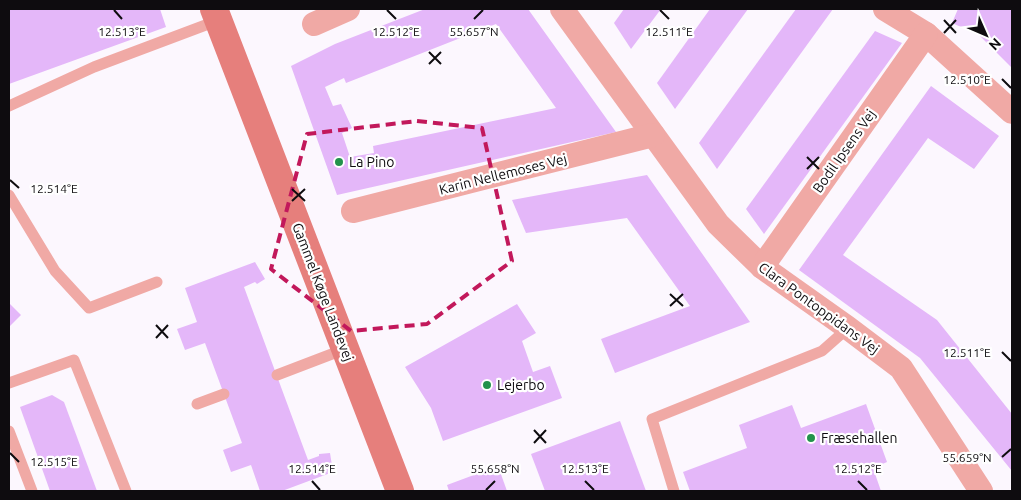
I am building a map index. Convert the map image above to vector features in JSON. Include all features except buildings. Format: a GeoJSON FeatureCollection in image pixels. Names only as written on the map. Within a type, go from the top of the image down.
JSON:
{"type":"FeatureCollection","features":[{"type":"Feature","properties":{"kind":"street"},"geometry":{"type":"LineString","coordinates":[[314,24],[348,9]]}},
{"type":"Feature","properties":{"kind":"street"},"geometry":{"type":"LineString","coordinates":[[885,9],[915,21],[1012,112]]}},
{"type":"Feature","properties":{"kind":"street","name":"Clara Pontoppidans Vej"},"geometry":{"type":"LineString","coordinates":[[571,13],[653,135],[718,224],[762,267],[901,368],[981,491]]}},
{"type":"Feature","properties":{"kind":"street","name":"Gammel Køge Landevej"},"geometry":{"type":"LineString","coordinates":[[217,14],[296,225],[400,491]]}},
{"type":"Feature","properties":{"kind":"street","name":"Bodil Ipsens Vej"},"geometry":{"type":"LineString","coordinates":[[762,267],[915,21]]}},
{"type":"Feature","properties":{"kind":"street","name":"Karin Nellemoses Vej"},"geometry":{"type":"LineString","coordinates":[[353,211],[653,135]]}},
{"type":"Feature","properties":{"kind":"lane"},"geometry":{"type":"LineString","coordinates":[[9,106],[217,14]]}},
{"type":"Feature","properties":{"kind":"lane"},"geometry":{"type":"LineString","coordinates":[[9,194],[55,271],[89,308],[157,282]]}},
{"type":"Feature","properties":{"kind":"lane"},"geometry":{"type":"LineString","coordinates":[[674,491],[652,419],[822,351],[848,328]]}},
{"type":"Feature","properties":{"kind":"lane"},"geometry":{"type":"LineString","coordinates":[[277,375],[345,349]]}},
{"type":"Feature","properties":{"kind":"lane"},"geometry":{"type":"LineString","coordinates":[[9,383],[74,360],[126,491]]}},
{"type":"Feature","properties":{"kind":"lane"},"geometry":{"type":"LineString","coordinates":[[197,404],[224,394]]}},
{"type":"Feature","properties":{"kind":"lane"},"geometry":{"type":"LineString","coordinates":[[9,433],[32,491]]}},
{"type":"Feature","properties":{"kind":"highlighted area"},"geometry":{"type":"Polygon","coordinates":[[[417,121],[482,128],[512,261],[427,324],[351,331],[271,269],[307,134],[417,121]]]}},
{"type":"Feature","properties":{"kind":"place","name":"La Pino"},"geometry":{"type":"Point","coordinates":[339,162]}},
{"type":"Feature","properties":{"kind":"place","name":"Lejerbo"},"geometry":{"type":"Point","coordinates":[487,385]}},
{"type":"Feature","properties":{"kind":"place","name":"Fræsehallen"},"geometry":{"type":"Point","coordinates":[811,438]}}]}
